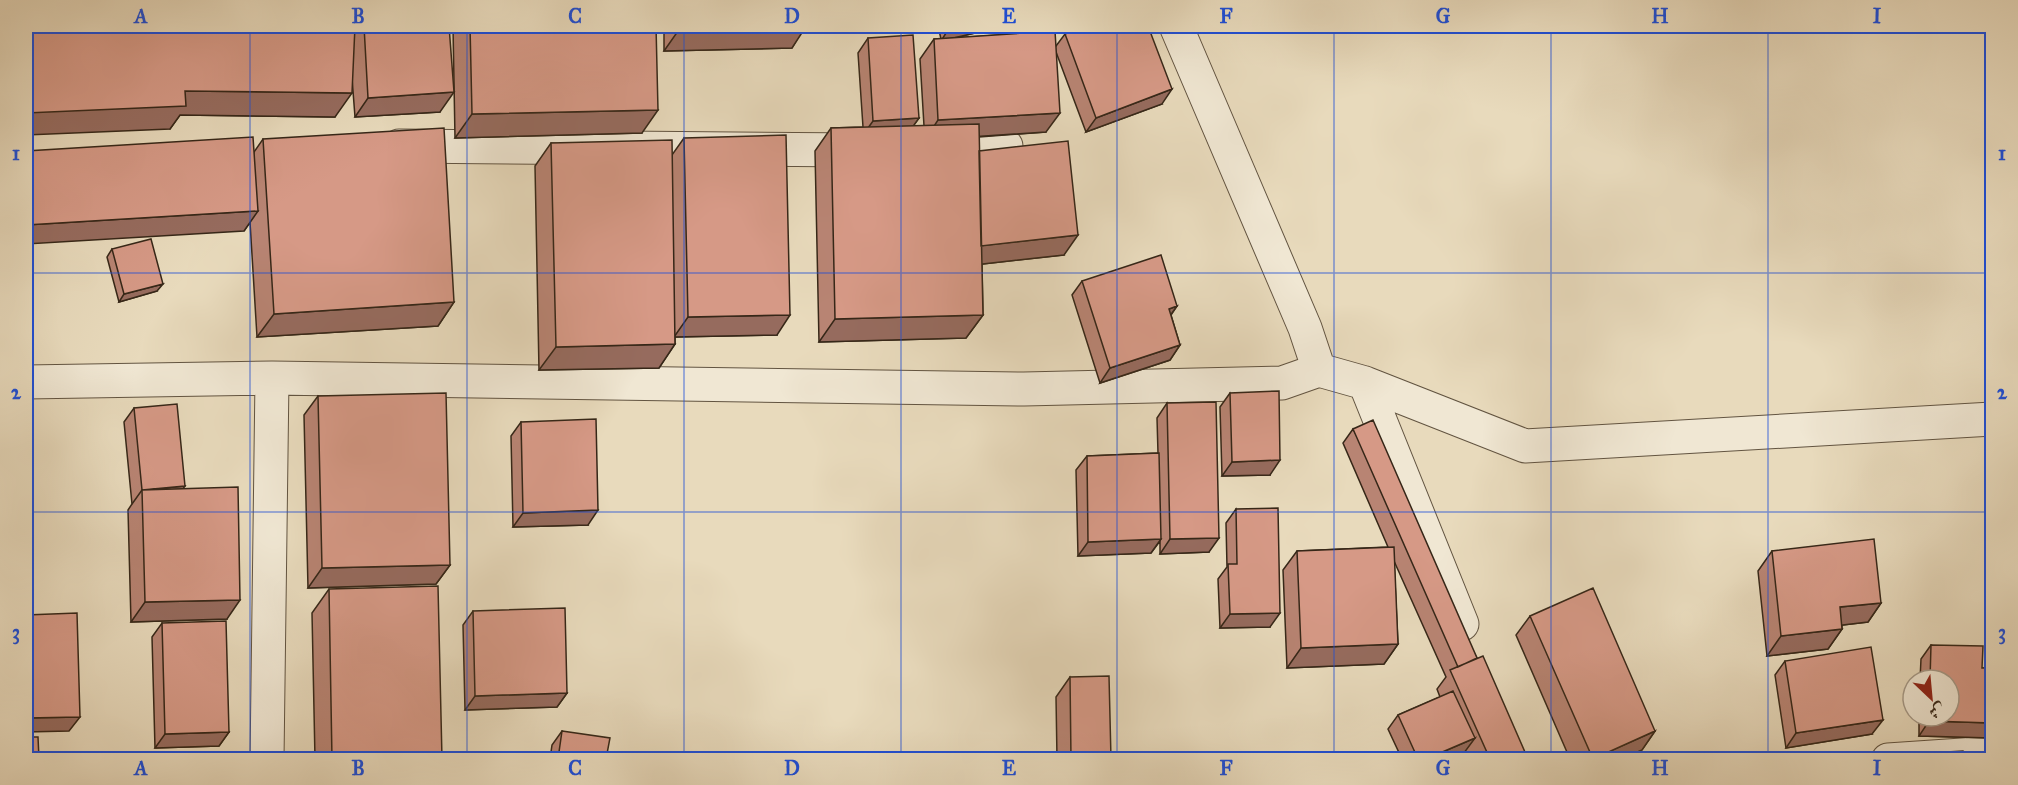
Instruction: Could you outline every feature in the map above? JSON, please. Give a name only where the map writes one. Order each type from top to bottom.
[{"type":"street","points":[[1176,26],[1305,328],[1319,370]]},
{"type":"street","points":[[371,146],[814,151],[1006,146]]},
{"type":"street","points":[[26,382],[272,378],[1024,389],[1282,383],[1319,370],[1365,383],[1525,446],[1992,418]]},
{"type":"street","points":[[267,759],[272,378]]},
{"type":"street","points":[[1365,383],[1462,624]]},
{"type":"street","points":[[1888,759],[1992,753]]},
{"type":"building","points":[[26,26],[355,26],[352,93],[185,91],[186,106],[26,113]]},
{"type":"building","points":[[364,26],[449,26],[454,92],[368,98]]},
{"type":"building","points":[[470,26],[656,26],[658,110],[472,114]]},
{"type":"building","points":[[678,26],[805,26],[805,28],[678,31]]},
{"type":"building","points":[[945,26],[977,26],[946,33]]},
{"type":"building","points":[[1086,26],[1148,26],[1172,89],[1096,118],[1065,34]]},
{"type":"building","points":[[1055,31],[1060,113],[938,120],[934,39]]},
{"type":"building","points":[[913,35],[919,118],[873,121],[868,38]]},
{"type":"building","points":[[979,124],[983,315],[835,319],[831,128]]},
{"type":"building","points":[[444,128],[454,302],[274,314],[263,139]]},
{"type":"building","points":[[786,135],[790,315],[688,317],[684,138]]},
{"type":"building","points":[[253,137],[258,211],[26,225],[26,151]]},
{"type":"building","points":[[672,140],[675,344],[556,347],[551,143]]},
{"type":"building","points":[[1068,141],[1078,235],[981,246],[979,151]]},
{"type":"building","points":[[151,239],[163,284],[124,294],[112,249]]},
{"type":"building","points":[[1161,255],[1177,306],[1169,309],[1180,345],[1110,368],[1082,281]]},
{"type":"building","points":[[1279,391],[1280,460],[1232,462],[1230,393]]},
{"type":"building","points":[[446,393],[450,565],[322,568],[318,396]]},
{"type":"building","points":[[1216,402],[1219,538],[1170,539],[1167,403]]},
{"type":"building","points":[[177,404],[185,486],[142,490],[134,408]]},
{"type":"building","points":[[596,419],[598,510],[523,513],[521,422]]},
{"type":"building","points":[[1373,420],[1477,658],[1458,667],[1353,429]]},
{"type":"building","points":[[1159,453],[1161,539],[1088,542],[1087,456]]},
{"type":"building","points":[[238,487],[240,600],[145,602],[142,490]]},
{"type":"building","points":[[1278,508],[1280,613],[1230,614],[1228,564],[1237,564],[1236,509]]},
{"type":"building","points":[[1874,539],[1881,603],[1840,607],[1842,629],[1781,636],[1772,551]]},
{"type":"building","points":[[1394,547],[1398,644],[1301,648],[1297,551]]},
{"type":"building","points":[[438,586],[442,759],[332,759],[329,589]]},
{"type":"building","points":[[1593,588],[1655,731],[1593,759],[1530,616]]},
{"type":"building","points":[[565,608],[567,693],[475,696],[473,611]]},
{"type":"building","points":[[77,613],[80,717],[26,718],[26,615]]},
{"type":"building","points":[[226,621],[229,732],[165,734],[162,623]]},
{"type":"building","points":[[1931,645],[1983,646],[1982,668],[1992,668],[1992,723],[1961,722],[1961,668],[1930,668]]},
{"type":"building","points":[[1871,647],[1883,720],[1796,733],[1785,661]]},
{"type":"building","points":[[1483,656],[1528,759],[1490,759],[1450,670]]},
{"type":"building","points":[[1109,676],[1111,759],[1071,759],[1070,677]]},
{"type":"building","points":[[1453,691],[1475,738],[1426,759],[1418,759],[1398,715]]},
{"type":"building","points":[[562,731],[610,738],[606,759],[558,759]]},
{"type":"building","points":[[26,737],[38,737],[39,759],[26,759]]},
{"type":"building","points":[[1963,751],[1964,759],[1828,759]]}]
